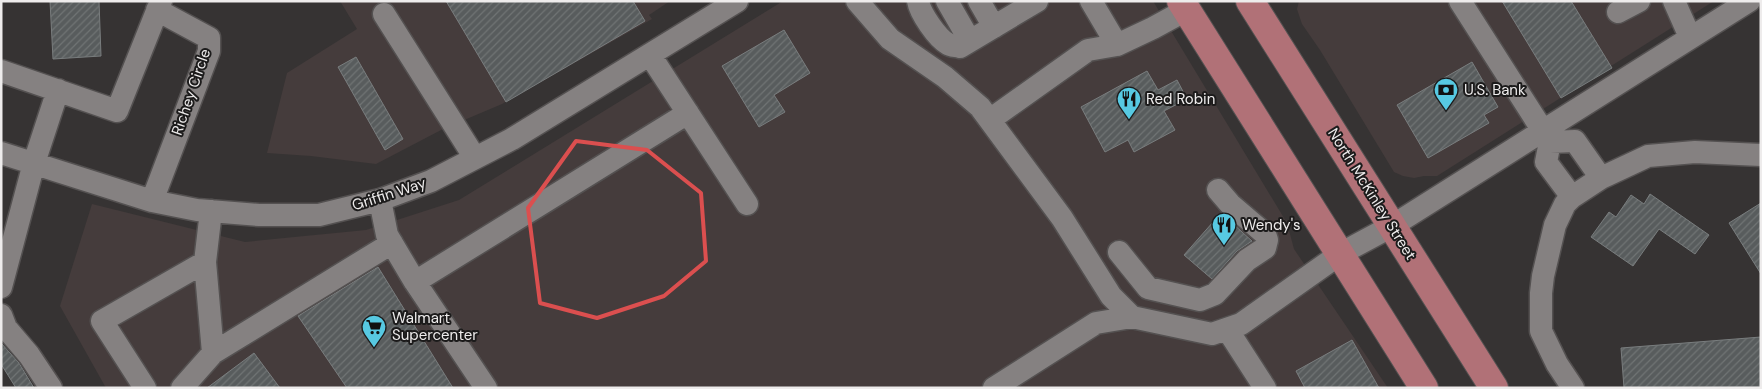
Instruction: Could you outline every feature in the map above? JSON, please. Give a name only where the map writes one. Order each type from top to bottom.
[{"type":"main road","name":"North McKinley Street","points":[[1250,1],[1494,388]]},
{"type":"main road","points":[[1184,6],[1424,388]]},
{"type":"street","name":"Griffin Way","points":[[1,153],[152,202],[210,211],[259,215],[319,215],[380,200],[431,181],[512,139],[737,1]]},
{"type":"street","points":[[857,1],[890,39],[945,77],[980,106],[1062,218],[1110,296],[1132,318]]},
{"type":"street","points":[[918,1],[920,8],[939,38],[949,45],[960,47],[1038,1]]},
{"type":"street","points":[[947,1],[970,40]]},
{"type":"street","points":[[979,1],[994,27]]},
{"type":"street","points":[[1090,1],[1117,45]]},
{"type":"street","points":[[1460,1],[1546,136],[1546,162],[1572,197]]},
{"type":"street","points":[[1618,12],[1639,1]]},
{"type":"street","points":[[1674,1],[1690,37]]},
{"type":"street","points":[[994,388],[1096,323],[1132,318],[1212,334],[1241,324],[1340,254],[1392,226],[1546,136],[1690,37],[1749,1]]},
{"type":"street","name":"Richey Circle","points":[[1,71],[117,111],[159,6],[209,38],[209,51],[152,202]]},
{"type":"street","points":[[991,119],[1088,50],[1117,45],[1153,28],[1184,6]]},
{"type":"street","points":[[384,14],[475,158]]},
{"type":"street","points":[[650,55],[748,204]]},
{"type":"street","points":[[1,288],[34,163],[58,90]]},
{"type":"street","points":[[415,282],[688,114]]},
{"type":"street","points":[[1546,136],[1575,142],[1602,178]]},
{"type":"street","points":[[1573,388],[1557,364],[1541,331],[1541,293],[1548,253],[1555,225],[1566,204],[1572,197],[1602,178],[1648,156],[1695,152],[1761,155]]},
{"type":"street","points":[[1119,252],[1148,288],[1200,300],[1215,294],[1247,260],[1264,248],[1267,240],[1265,234],[1230,204],[1218,190]]},
{"type":"street","points":[[380,200],[387,235],[415,282],[486,388]]},
{"type":"street","points":[[210,211],[205,262],[213,353]]},
{"type":"street","points":[[182,388],[213,353],[392,243]]},
{"type":"street","points":[[144,388],[102,321],[205,262]]},
{"type":"street","points":[[1,316],[6,328],[29,354],[51,388]]},
{"type":"street","points":[[1228,329],[1265,388]]},
{"type":"highlighted area","points":[[576,141],[647,150],[701,193],[706,261],[664,296],[597,318],[540,303],[528,208]]},
{"type":"shaded area","points":[[340,1],[670,1],[649,15],[652,19],[502,104],[443,129],[376,164],[267,153],[287,73],[357,29]]},
{"type":"shaded area","points":[[783,1],[1153,1],[1287,223],[1294,249],[1388,388],[106,388],[60,306],[92,204],[245,242],[366,230],[459,200]]},
{"type":"shaded area","points":[[1299,1],[1714,1],[1437,176],[1414,178],[1394,172],[1320,50],[1302,24],[1297,9]]},
{"type":"building","points":[[50,1],[99,1],[101,56],[53,59]]},
{"type":"building","points":[[446,1],[633,1],[645,21],[506,102]]},
{"type":"building","points":[[1502,1],[1571,1],[1612,68],[1561,98]]},
{"type":"building","points":[[784,30],[810,73],[774,95],[785,112],[759,127],[722,66]]},
{"type":"building","points":[[356,57],[403,139],[385,150],[338,67]]},
{"type":"building","name":"U.S. Bank","points":[[1472,62],[1498,107],[1484,115],[1489,123],[1428,158],[1397,105]]},
{"type":"building","name":"Red Robin","points":[[1147,71],[1158,90],[1177,80],[1187,99],[1164,111],[1175,130],[1134,152],[1128,140],[1105,152],[1081,107]]},
{"type":"building","points":[[1650,194],[1709,235],[1695,254],[1659,229],[1633,266],[1591,237],[1609,212],[1616,217],[1631,195],[1644,204]]},
{"type":"building","points":[[1761,203],[1761,274],[1729,223]]},
{"type":"building","points":[[1221,213],[1252,241],[1237,251],[1212,279],[1184,255]]},
{"type":"building","name":"Walmart Supercenter","points":[[378,267],[453,388],[347,388],[298,316]]},
{"type":"building","points":[[1761,337],[1761,387],[1624,388],[1621,348]]},
{"type":"building","points":[[1352,340],[1379,388],[1305,388],[1296,371]]},
{"type":"building","points":[[1,343],[19,363],[34,388],[16,388],[1,364]]},
{"type":"building","points":[[254,353],[280,388],[207,388]]},
{"type":"place","name":"U.S. Bank","points":[[1446,111]]},
{"type":"place","name":"Red Robin","points":[[1129,120]]},
{"type":"place","name":"Wendy's","points":[[1224,246]]},
{"type":"place","name":"Walmart Supercenter","points":[[374,348]]}]
